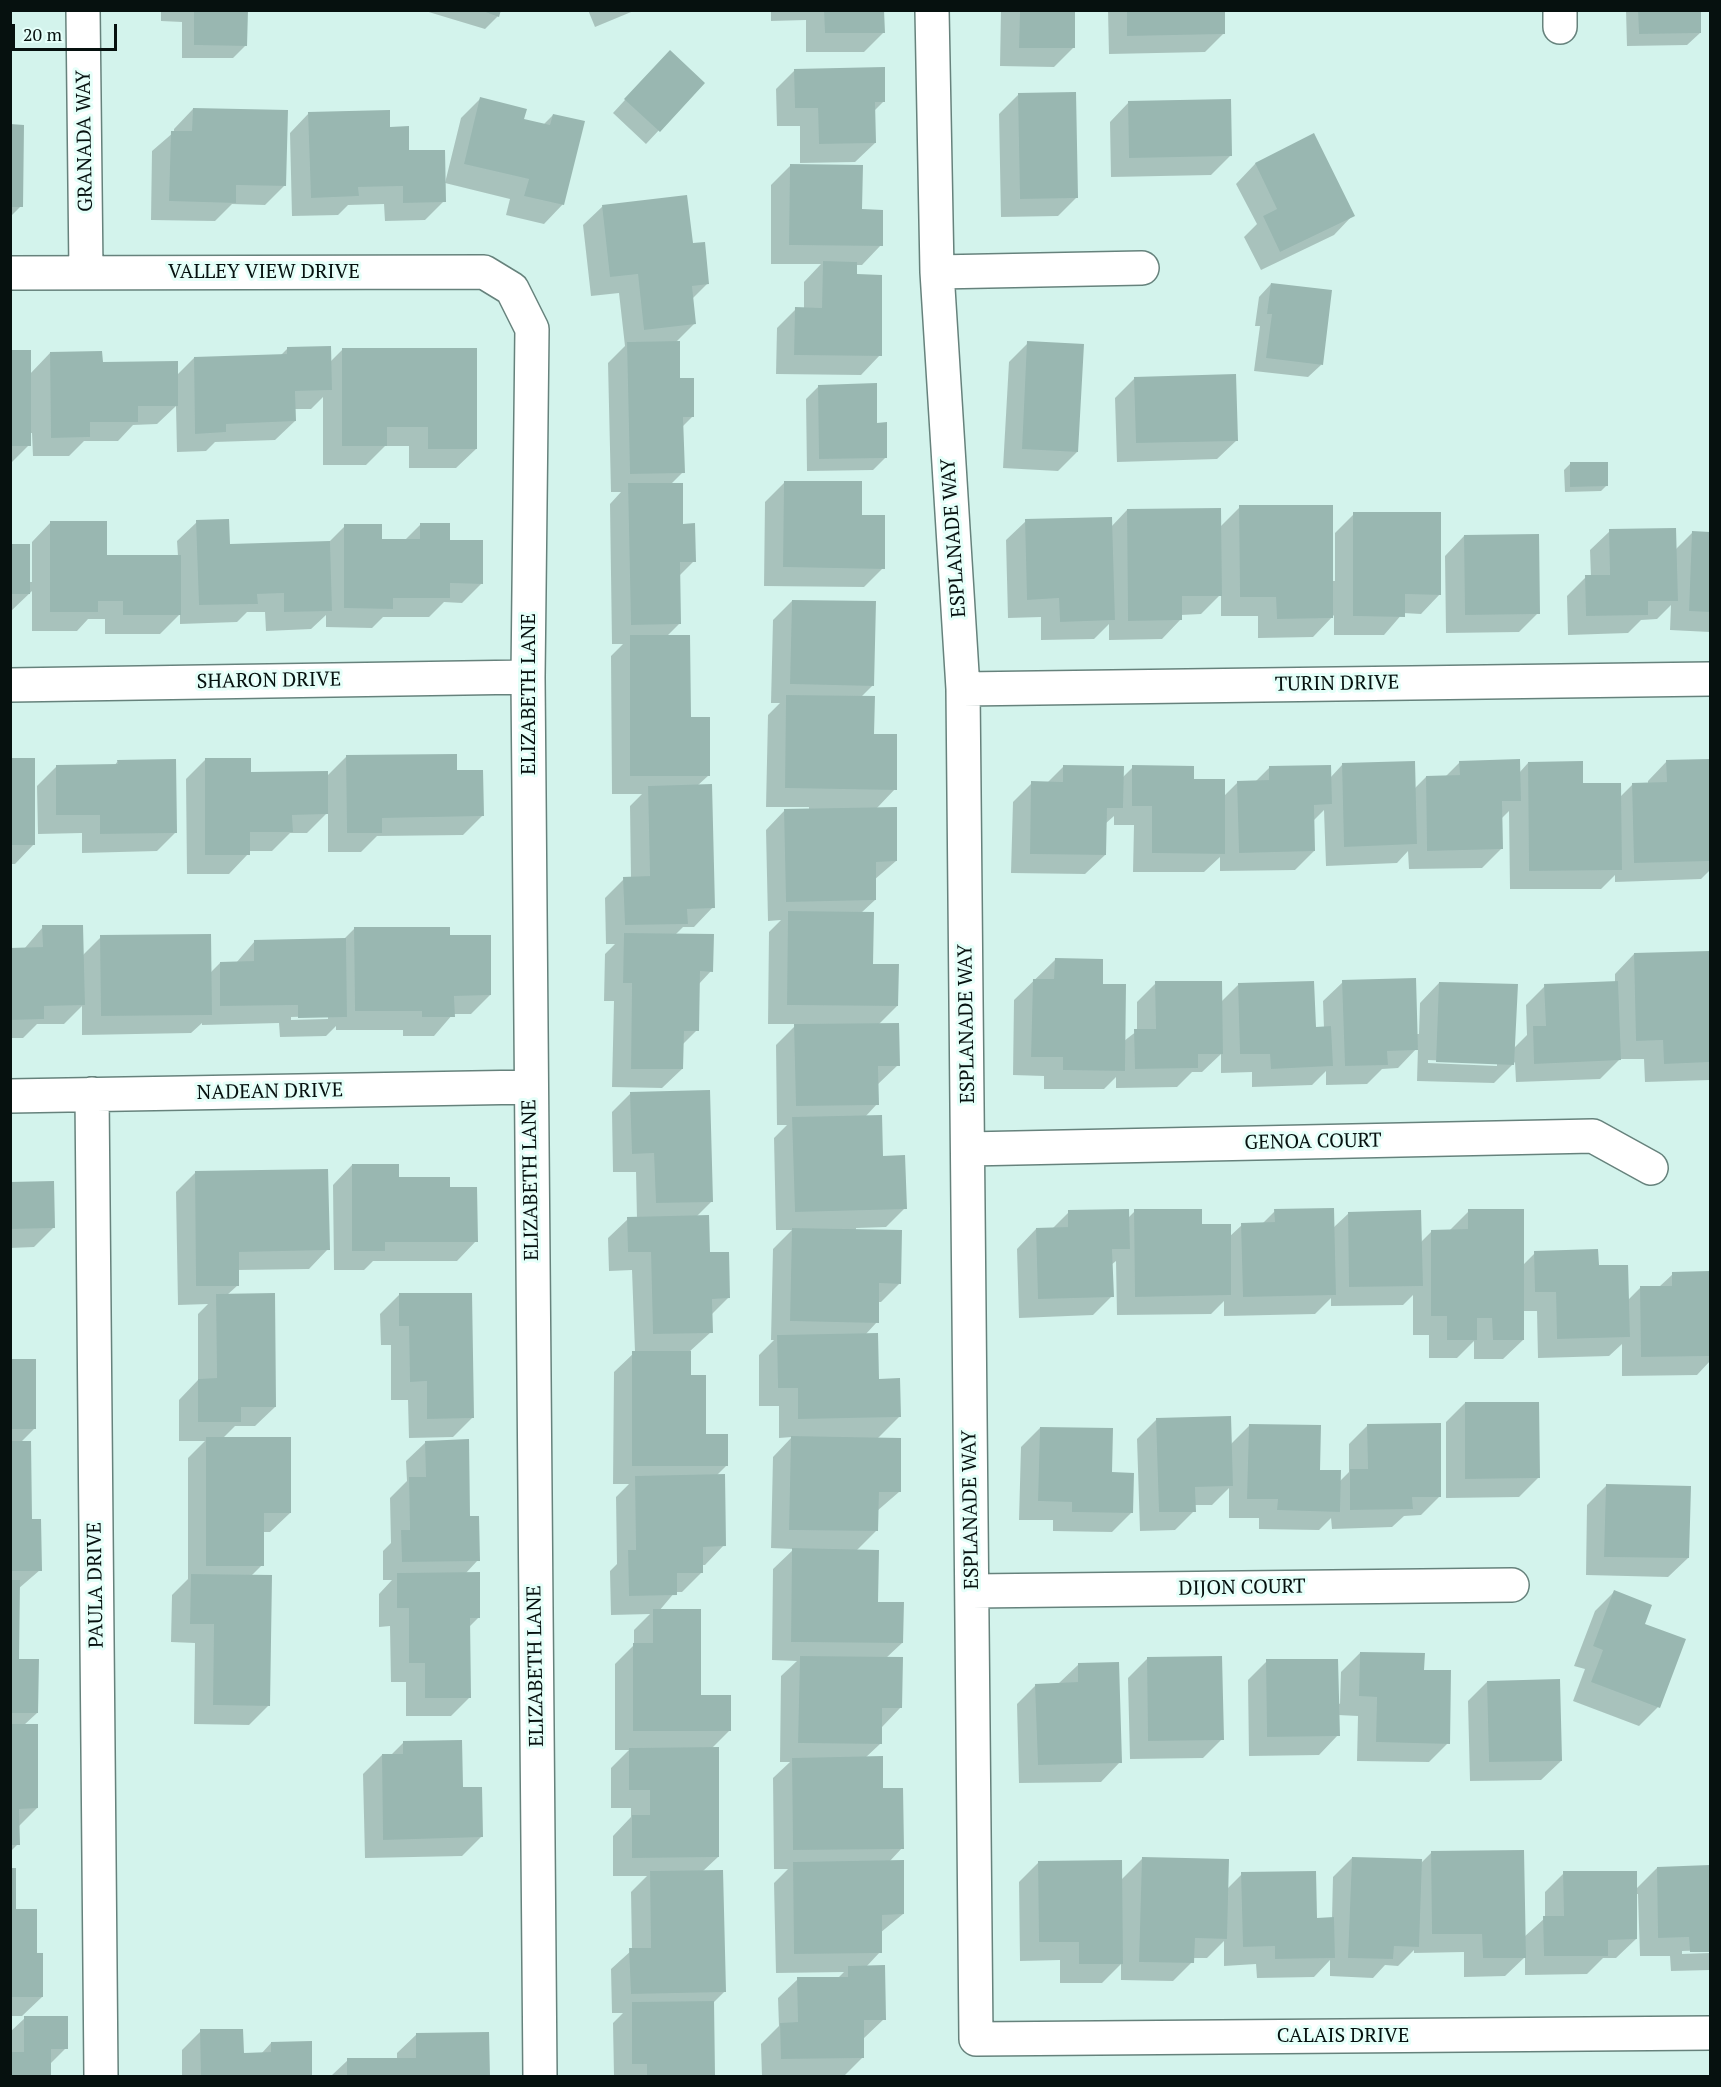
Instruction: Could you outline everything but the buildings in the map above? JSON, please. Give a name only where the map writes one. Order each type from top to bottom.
[{"type":"street","name":"GRANADA WAY","points":[[83,10],[86,272]]},
{"type":"street","name":"ESPLANADE WAY","points":[[932,10],[937,272],[963,689],[976,2038]]},
{"type":"street","points":[[937,272],[1142,268]]},
{"type":"street","name":"VALLEY VIEW DRIVE","points":[[10,273],[484,272],[512,289]]},
{"type":"street","name":"ELIZABETH LANE","points":[[512,289],[532,329],[528,677],[540,2076]]},
{"type":"street","name":"SHARON DRIVE","points":[[10,685],[528,677]]},
{"type":"street","name":"TURIN DRIVE","points":[[963,689],[1710,679]]},
{"type":"street","name":"NADEAN DRIVE","points":[[10,1096],[530,1088]]},
{"type":"street","name":"PAULA DRIVE","points":[[92,1094],[101,2076]]},
{"type":"street","name":"GENOA COURT","points":[[968,1149],[1593,1136],[1651,1168]]},
{"type":"street","name":"DIJON COURT","points":[[972,1591],[1512,1585]]},
{"type":"street","name":"CALAIS DRIVE","points":[[976,2038],[1710,2033]]}]
